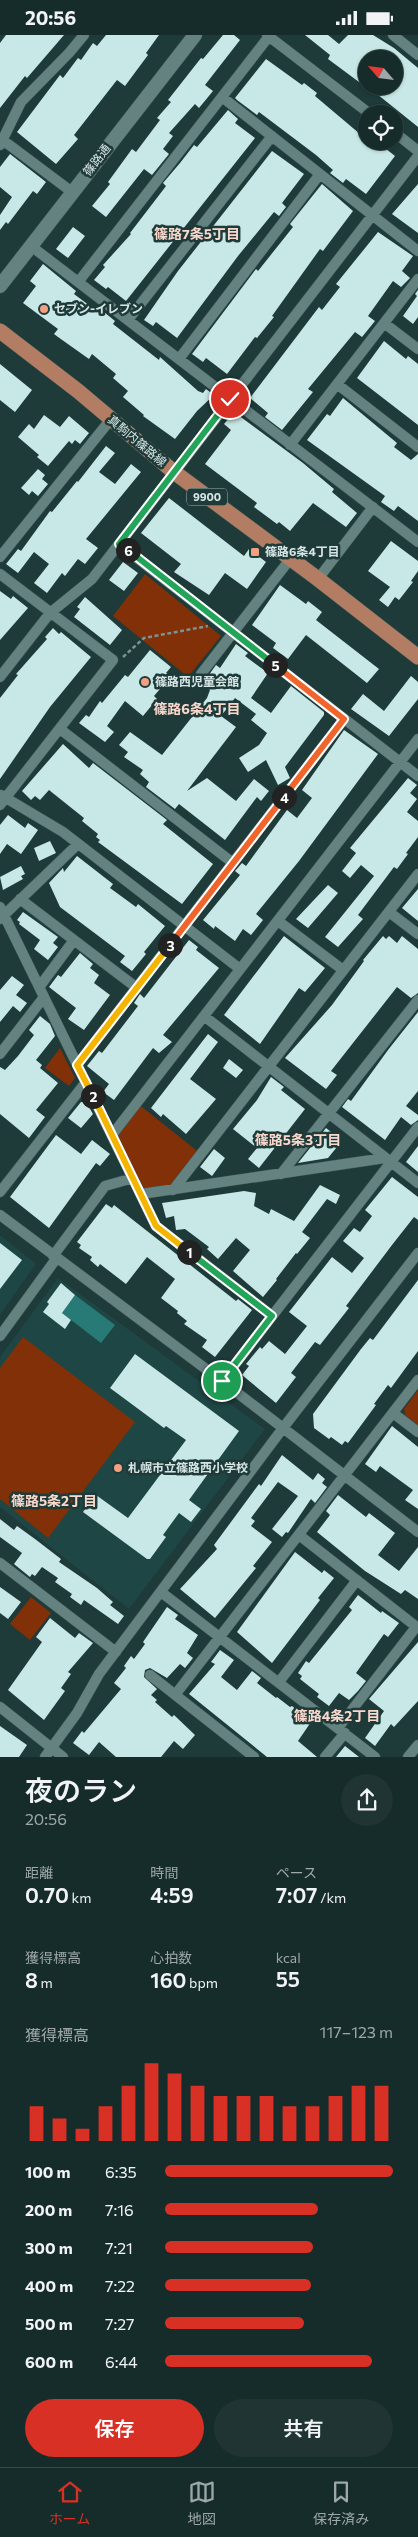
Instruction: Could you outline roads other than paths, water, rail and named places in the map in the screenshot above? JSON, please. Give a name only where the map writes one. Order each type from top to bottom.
[{"type":"main road","name":"篠路通","points":[[0,286],[195,35]]},
{"type":"main road","name":"真駒内篠路線","points":[[0,331],[111,419],[174,472],[291,558],[418,657]]},
{"type":"street","points":[[72,192],[2,143],[21,102],[84,35]]},
{"type":"street","points":[[79,281],[269,35],[358,105]]},
{"type":"street","points":[[393,35],[418,55]]},
{"type":"street","points":[[222,97],[418,251]]},
{"type":"street","points":[[128,320],[272,136]]},
{"type":"street","points":[[403,139],[418,151]]},
{"type":"street","points":[[0,677],[50,613],[92,579],[418,155]]},
{"type":"street","points":[[178,359],[320,174]]},
{"type":"street","points":[[32,246],[418,542]]},
{"type":"street","points":[[290,445],[418,279]]},
{"type":"street","points":[[384,323],[418,349]]},
{"type":"street","points":[[336,384],[418,447]]},
{"type":"street","points":[[0,557],[111,419]]},
{"type":"street","points":[[318,579],[373,507]]},
{"type":"street","points":[[119,544],[418,776]]},
{"type":"street","points":[[201,674],[291,558]]},
{"type":"street","points":[[0,574],[113,660],[60,729],[2,799],[63,832],[240,969]]},
{"type":"street","points":[[77,1065],[344,719]]},
{"type":"street","points":[[60,729],[233,863]]},
{"type":"street","points":[[112,1135],[418,739]]},
{"type":"street","points":[[78,844],[20,899],[1,914],[40,986],[156,1226],[272,1316]]},
{"type":"street","points":[[173,1190],[418,874]]},
{"type":"street","points":[[20,899],[137,988]]},
{"type":"street","points":[[389,911],[418,935]]},
{"type":"street","points":[[278,921],[343,971]]},
{"type":"street","points":[[40,986],[74,940]]},
{"type":"street","points":[[0,1054],[44,997]]},
{"type":"street","points":[[281,1174],[418,1001]]},
{"type":"street","points":[[204,1016],[418,1183]]},
{"type":"street","points":[[0,1192],[86,1082]]},
{"type":"street","points":[[222,1381],[388,1160],[418,1127]]},
{"type":"street","points":[[141,1194],[388,1160]]},
{"type":"street","points":[[0,1336],[105,1186],[133,1178]]},
{"type":"street","points":[[0,1215],[222,1381],[418,1532]]},
{"type":"street","points":[[45,1757],[78,1713],[99,1674],[283,1428],[414,1265],[418,1253]]},
{"type":"street","points":[[175,1695],[418,1380]]},
{"type":"street","points":[[393,1413],[418,1432]]},
{"type":"street","points":[[300,1535],[417,1628],[341,1730],[325,1757]]},
{"type":"street","points":[[0,1563],[116,1653]]},
{"type":"street","points":[[278,1682],[357,1581]]},
{"type":"street","points":[[161,1592],[374,1757]]},
{"type":"street","points":[[150,1675],[254,1757]]},
{"type":"street","points":[[0,1707],[63,1757]]},
{"type":"street","points":[[408,1757],[418,1745]]},
{"type":"water","points":[[75,1295],[115,1325],[101,1343],[62,1313]]},
{"type":"place","name":"セブン-イレブン","points":[[44,309]]},
{"type":"place","name":"篠路6条4丁目","points":[[255,552]]},
{"type":"place","name":"篠路西児童会館","points":[[145,682]]},
{"type":"place","name":"札幌市立篠路西小学校","points":[[118,1468]]},
{"type":"district","name":"篠路7条5丁目","points":[[197,234]]},
{"type":"district","name":"篠路6条4丁目","points":[[197,709]]},
{"type":"district","name":"篠路5条3丁目","points":[[298,1140]]},
{"type":"district","name":"篠路5条2丁目","points":[[54,1501]]},
{"type":"district","name":"篠路4条2丁目","points":[[337,1716]]}]
